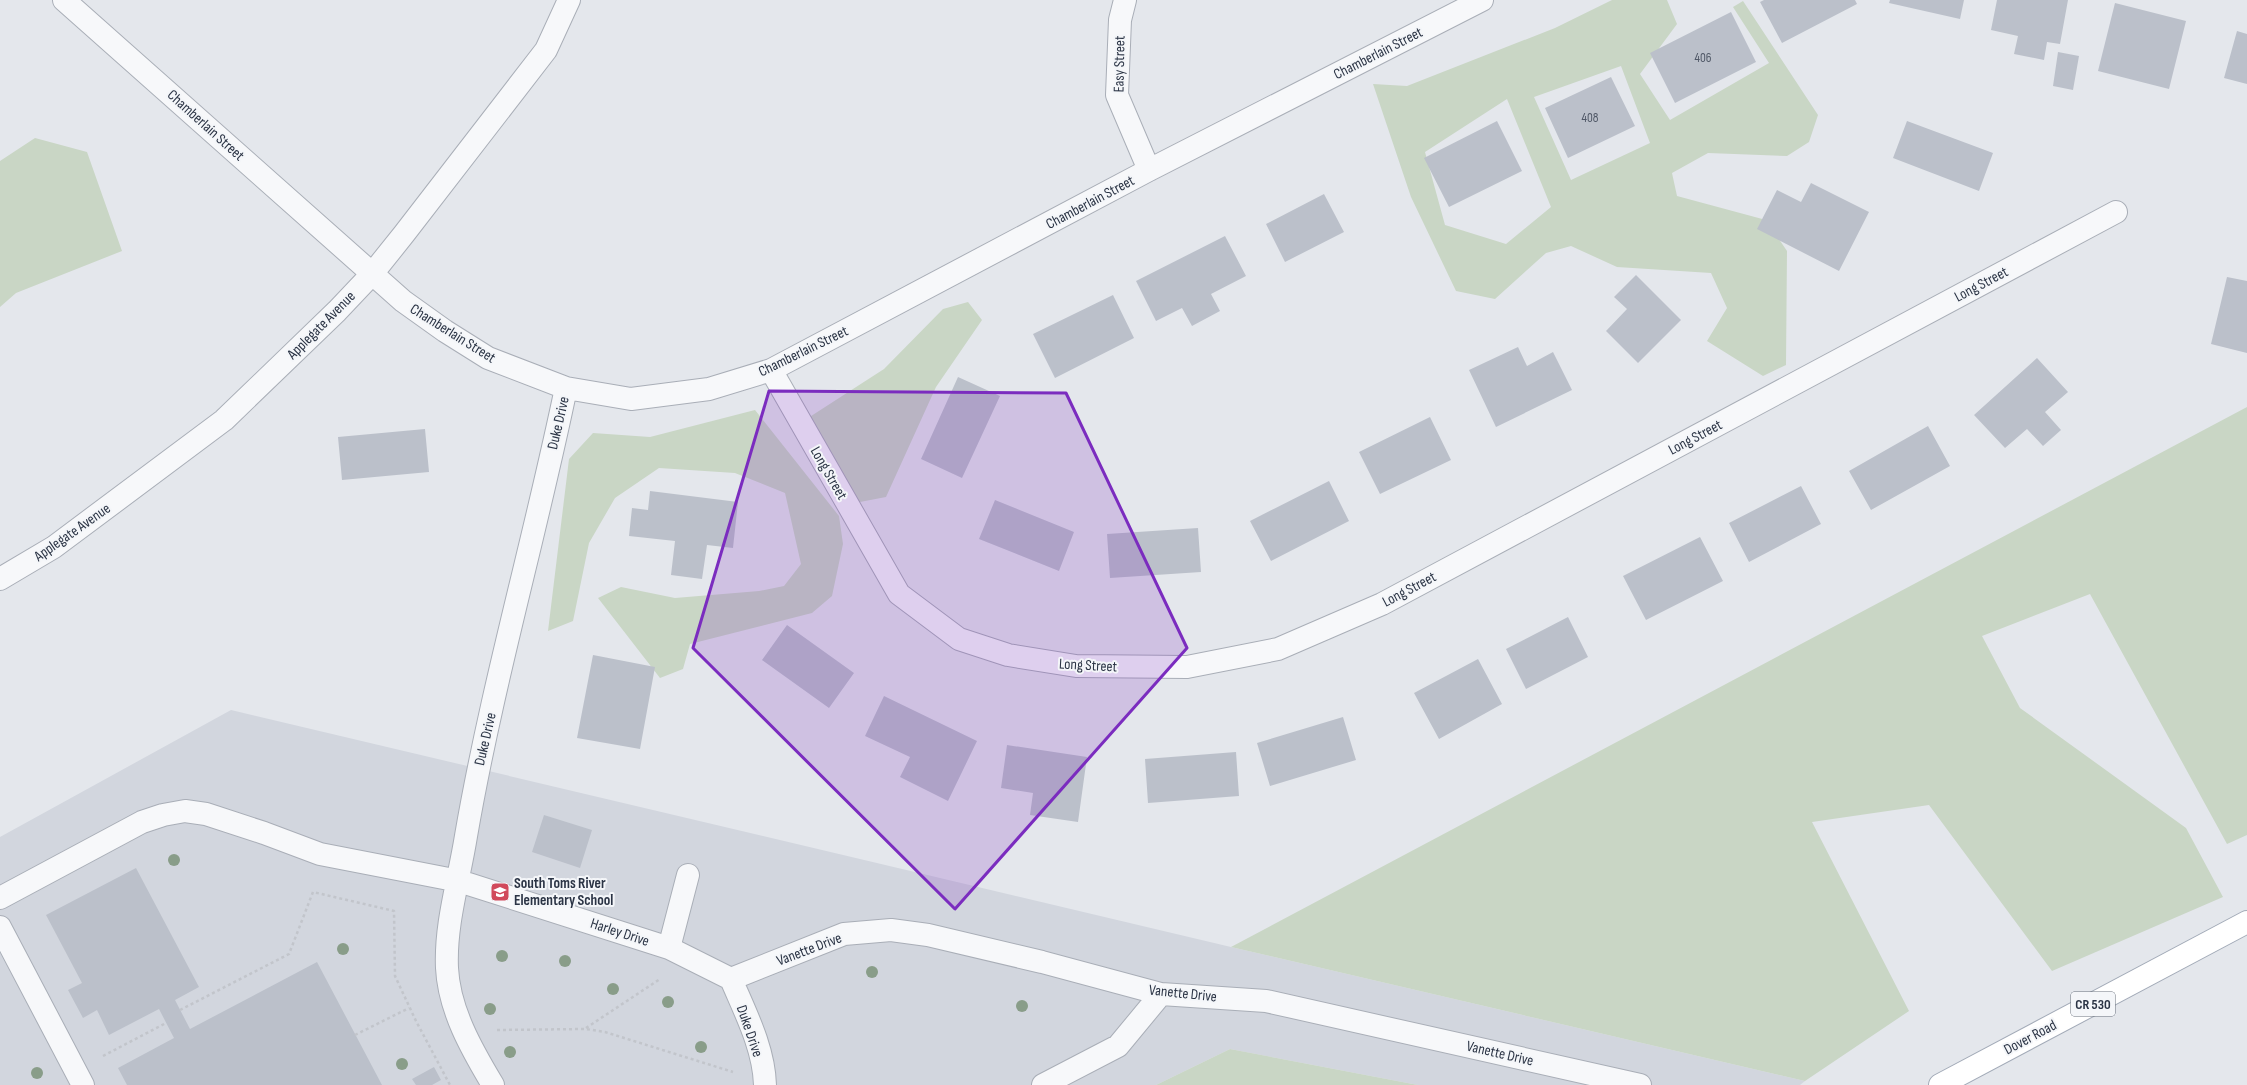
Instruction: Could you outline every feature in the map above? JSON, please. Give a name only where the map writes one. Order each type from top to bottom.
[{"type":"main road","name":"Dover Road","points":[[1940,1085],[2247,922]]},
{"type":"street","name":"Chamberlain Street","points":[[64,0],[403,301],[445,331],[488,358],[566,388],[630,399],[709,389],[771,370],[1149,170],[1482,0]]},
{"type":"street","name":"Applegate Avenue","points":[[0,580],[54,547],[224,420],[337,311],[372,274],[546,50],[569,0]]},
{"type":"street","name":"Easy Street","points":[[1125,0],[1120,20],[1117,96],[1149,170]]},
{"type":"street","name":"Long Street","points":[[771,370],[899,594],[959,639],[1008,655],[1076,666],[1187,667],[1278,649],[1382,604],[2116,212]]},
{"type":"street","name":"Duke Drive","points":[[493,1085],[469,1044],[455,1004],[447,970],[448,930],[459,881],[479,763],[566,388]]},
{"type":"street","name":"Harley Drive","points":[[0,898],[142,822],[163,815],[184,811],[206,814],[320,854],[459,881],[669,948],[731,979]]},
{"type":"street","points":[[669,948],[688,875]]},
{"type":"street","points":[[0,926],[83,1085]]},
{"type":"street","name":"Vanette Drive","points":[[731,979],[844,934],[891,930],[928,935],[1042,962],[1161,994],[1266,1001],[1640,1085]]},
{"type":"street","name":"Duke Drive","points":[[731,979],[751,1027],[760,1056],[765,1085]]},
{"type":"street","points":[[1043,1085],[1118,1046],[1161,994]]},
{"type":"path","points":[[180,1010],[289,954],[313,892],[394,911],[395,976],[409,1008],[450,1085]]},
{"type":"path","points":[[586,1029],[666,975]]},
{"type":"path","points":[[355,1035],[409,1008]]},
{"type":"path","points":[[98,1058],[166,1024]]},
{"type":"path","points":[[494,1030],[586,1029],[605,1032],[735,1073]]},
{"type":"highlighted area","points":[[769,391],[1066,393],[1187,648],[955,909],[693,648]]},
{"type":"shaded area","name":"South Toms River Elementary School","points":[[231,710],[1231,947],[1805,1081],[1800,1085],[1418,1085],[1230,1049],[1156,1085],[0,1085],[0,837]]},
{"type":"green space","points":[[1612,0],[1667,0],[1677,24],[1640,74],[1670,120],[1769,63],[1733,7],[1743,1],[1818,115],[1809,142],[1787,156],[1708,153],[1672,173],[1677,196],[1766,220],[1787,251],[1786,365],[1763,376],[1707,341],[1727,308],[1711,273],[1617,267],[1571,246],[1546,253],[1495,299],[1456,291],[1411,197],[1373,84],[1407,86],[1555,28]],"holes":[[[1621,66],[1650,143],[1571,180],[1534,97]],[[1507,99],[1551,207],[1506,244],[1445,225],[1425,152]]]},
{"type":"green space","points":[[35,138],[87,152],[122,251],[16,293],[0,307],[0,161]]},
{"type":"green space","points":[[968,302],[982,320],[936,387],[886,497],[860,502],[839,486],[808,418],[884,369],[943,309]]},
{"type":"green space","points":[[2247,407],[2247,835],[2227,844],[2090,594],[1982,636],[2020,708],[2186,828],[2223,897],[2052,971],[1929,805],[1812,822],[1909,1011],[1805,1081],[1231,947]]},
{"type":"green space","points":[[755,410],[839,516],[843,544],[832,596],[812,613],[690,644],[683,669],[660,678],[598,598],[621,587],[675,598],[759,591],[784,586],[801,564],[785,493],[735,473],[659,468],[615,498],[589,543],[573,621],[548,631],[569,459],[593,433],[650,437]]},
{"type":"green space","points":[[1230,1049],[1418,1085],[1156,1085]]},
{"type":"building","points":[[1764,0],[1855,0],[1857,4],[1782,43],[1760,2]]},
{"type":"building","points":[[1890,0],[1964,0],[1960,19],[1889,3]]},
{"type":"building","points":[[1997,0],[2068,0],[2060,44],[2047,42],[2044,60],[2014,54],[2018,36],[1991,30]]},
{"type":"building","points":[[2115,3],[2186,21],[2169,89],[2098,71]]},
{"type":"building","points":[[1731,12],[1756,62],[1675,103],[1650,53]]},
{"type":"building","points":[[2237,31],[2247,34],[2247,84],[2224,78]]},
{"type":"building","points":[[2058,52],[2079,56],[2073,90],[2053,86]]},
{"type":"building","points":[[1611,77],[1635,126],[1568,158],[1545,108]]},
{"type":"building","points":[[1497,121],[1522,171],[1449,207],[1424,158]]},
{"type":"building","points":[[1907,121],[1993,153],[1979,191],[1893,158]]},
{"type":"building","points":[[1811,183],[1869,212],[1839,271],[1757,229],[1777,190],[1801,202]]},
{"type":"building","points":[[1324,194],[1344,232],[1285,262],[1266,224]]},
{"type":"building","points":[[1225,236],[1246,276],[1211,294],[1220,311],[1192,326],[1182,308],[1156,321],[1136,281]]},
{"type":"building","points":[[1636,275],[1681,320],[1638,363],[1606,331],[1627,309],[1614,297]]},
{"type":"building","points":[[2227,277],[2247,281],[2247,353],[2211,344]]},
{"type":"building","points":[[1113,295],[1134,338],[1055,378],[1033,334]]},
{"type":"building","points":[[1518,347],[1527,366],[1553,352],[1572,390],[1496,427],[1469,370]]},
{"type":"building","points":[[2037,358],[2068,392],[2045,412],[2061,430],[2043,446],[2027,429],[2005,448],[1974,415]]},
{"type":"building","points":[[958,377],[1000,396],[962,478],[921,459]]},
{"type":"building","points":[[1430,417],[1451,460],[1380,494],[1359,452]]},
{"type":"building","points":[[1928,426],[1950,466],[1871,510],[1849,471]]},
{"type":"building","points":[[425,429],[429,472],[342,480],[338,437]]},
{"type":"building","points":[[1329,481],[1349,521],[1271,561],[1250,521]]},
{"type":"building","points":[[1801,486],[1821,524],[1749,562],[1729,523]]},
{"type":"building","points":[[650,491],[738,502],[733,548],[707,545],[702,579],[671,575],[675,541],[629,536],[632,508],[648,510]]},
{"type":"building","points":[[995,500],[1074,532],[1059,571],[979,539]]},
{"type":"building","points":[[1198,528],[1201,572],[1110,578],[1107,534]]},
{"type":"building","points":[[1700,537],[1723,581],[1646,620],[1623,576]]},
{"type":"building","points":[[1568,617],[1588,657],[1526,689],[1506,649]]},
{"type":"building","points":[[787,625],[854,673],[829,708],[762,660]]},
{"type":"building","points":[[593,655],[655,667],[640,749],[577,738]]},
{"type":"building","points":[[1478,659],[1502,704],[1439,739],[1414,693]]},
{"type":"building","points":[[884,696],[977,741],[948,801],[900,777],[910,757],[865,736]]},
{"type":"building","points":[[1343,717],[1356,760],[1270,786],[1257,743]]},
{"type":"building","points":[[1007,745],[1087,757],[1078,822],[1030,815],[1033,793],[1001,788]]},
{"type":"building","points":[[1236,752],[1239,796],[1148,803],[1145,759]]},
{"type":"building","points":[[544,815],[592,830],[580,868],[532,852]]},
{"type":"building","points":[[136,868],[199,987],[175,1000],[190,1029],[317,962],[382,1085],[127,1085],[118,1068],[174,1038],[159,1009],[109,1035],[97,1010],[83,1018],[68,990],[82,983],[46,915]]},
{"type":"building","points":[[434,1067],[441,1080],[432,1085],[416,1085],[412,1079]]},
{"type":"place","name":"South Toms River Elementary School","points":[[500,892]]}]
